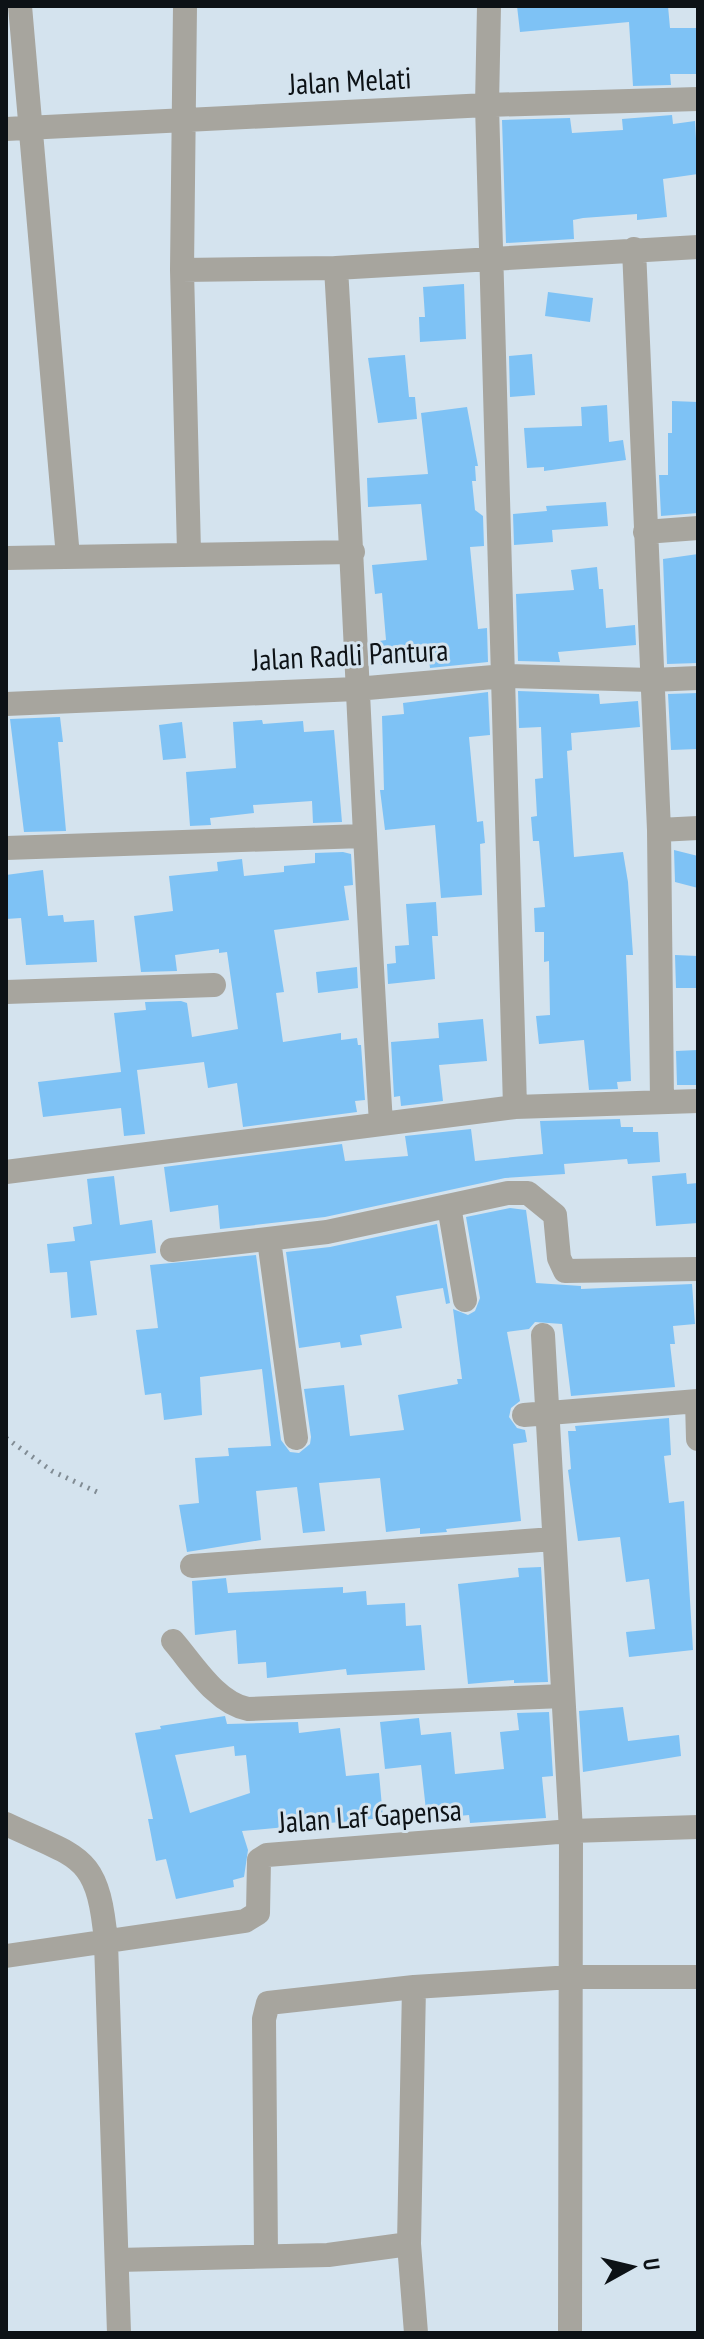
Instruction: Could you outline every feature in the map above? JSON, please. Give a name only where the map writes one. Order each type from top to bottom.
[{"type":"street","points":[[20,6],[68,557]]},
{"type":"street","points":[[185,6],[182,270],[189,552]]},
{"type":"street","points":[[489,6],[487,105],[515,1107]]},
{"type":"street","name":"Jalan Melati","points":[[6,129],[487,105],[698,99]]},
{"type":"street","points":[[182,270],[336,268],[493,256],[698,247]]},
{"type":"street","points":[[634,249],[659,830],[662,1101]]},
{"type":"street","points":[[336,268],[353,552],[363,836],[381,1123]]},
{"type":"street","points":[[645,532],[698,528]]},
{"type":"street","points":[[6,558],[189,552],[353,552]]},
{"type":"street","name":"Jalan Radli Pantura","points":[[6,704],[356,689],[505,676],[651,680],[698,678]]},
{"type":"street","points":[[659,830],[698,828]]},
{"type":"street","points":[[6,848],[363,836]]},
{"type":"street","points":[[6,992],[214,985]]},
{"type":"street","points":[[6,1172],[515,1107],[698,1101]]},
{"type":"street","points":[[172,1250],[327,1232],[508,1193],[528,1193],[555,1215],[559,1258],[565,1271],[698,1269]]},
{"type":"street","points":[[449,1206],[465,1300]]},
{"type":"street","points":[[269,1240],[296,1438]]},
{"type":"street","points":[[543,1335],[536,1414],[553,1539],[571,1831],[570,2333]]},
{"type":"street","points":[[536,1414],[697,1401],[698,1439]]},
{"type":"street","points":[[192,1566],[553,1539]]},
{"type":"street","points":[[173,1641],[214,1688],[236,1705],[248,1709],[563,1696]]},
{"type":"street","points":[[6,1824],[77,1856],[97,1881],[106,1942],[119,2333]]},
{"type":"street","name":"Jalan Laf Gapensa","points":[[106,1942],[254,1917],[260,1907],[262,1856],[571,1831],[698,1827]]},
{"type":"street","points":[[6,1956],[106,1942]]},
{"type":"street","points":[[266,2254],[264,2019],[268,2003],[414,1987],[572,1977],[698,1977]]},
{"type":"street","points":[[414,1987],[409,2244],[416,2333]]},
{"type":"street","points":[[117,2260],[266,2254],[328,2255],[409,2244]]},
{"type":"path","points":[[6,1438],[52,1471],[97,1492]]},
{"type":"building","points":[[517,6],[668,6],[670,28],[698,28],[698,74],[670,74],[671,85],[633,86],[629,22],[520,32]]},
{"type":"building","points":[[672,115],[673,124],[695,121],[698,174],[663,179],[667,217],[637,220],[637,214],[583,218],[573,220],[574,239],[506,243],[502,120],[570,118],[572,133],[623,130],[622,119]]},
{"type":"building","points":[[464,284],[466,339],[420,342],[419,317],[425,317],[423,287]]},
{"type":"building","points":[[548,292],[593,298],[590,322],[545,316]]},
{"type":"building","points":[[532,354],[535,395],[510,397],[509,356]]},
{"type":"building","points":[[405,355],[409,397],[415,397],[417,419],[378,423],[368,358]]},
{"type":"building","points":[[672,401],[698,402],[698,513],[661,516],[659,475],[668,475]]},
{"type":"building","points":[[607,405],[609,442],[623,440],[626,460],[544,471],[544,467],[527,468],[524,428],[582,426],[581,407]]},
{"type":"building","points":[[467,407],[478,466],[475,466],[476,481],[472,481],[475,510],[483,516],[484,546],[470,547],[478,629],[487,628],[488,662],[430,668],[429,660],[381,665],[379,641],[386,640],[382,593],[375,594],[372,565],[427,560],[421,504],[368,507],[367,478],[428,474],[421,413]]},
{"type":"building","points":[[606,502],[608,526],[552,530],[553,542],[514,545],[513,514],[547,511],[546,506]]},
{"type":"building","points":[[698,554],[698,663],[667,664],[663,559]]},
{"type":"building","points":[[597,567],[599,589],[603,589],[606,628],[635,625],[636,645],[558,652],[560,662],[518,661],[516,594],[574,590],[571,570]]},
{"type":"building","points":[[518,691],[599,694],[600,704],[638,701],[640,727],[571,733],[572,750],[567,751],[574,857],[623,852],[628,882],[633,955],[626,955],[631,1081],[617,1082],[618,1089],[589,1090],[584,1040],[539,1044],[536,1016],[550,1015],[549,961],[544,962],[544,932],[535,932],[534,908],[545,907],[539,841],[533,841],[531,817],[537,816],[535,779],[543,778],[541,727],[519,728]]},
{"type":"building","points":[[488,692],[490,735],[469,737],[477,822],[483,821],[485,843],[480,844],[482,895],[441,898],[435,825],[385,830],[380,790],[384,790],[382,716],[404,714],[403,703]]},
{"type":"building","points":[[698,693],[698,749],[671,750],[668,694]]},
{"type":"building","points":[[60,717],[63,742],[58,742],[66,831],[24,832],[10,719]]},
{"type":"building","points":[[262,720],[263,724],[303,721],[304,732],[334,730],[342,822],[313,823],[312,801],[253,805],[254,813],[210,818],[211,825],[190,826],[186,772],[236,768],[233,722]]},
{"type":"building","points":[[182,722],[186,758],[163,760],[159,725]]},
{"type":"building","points":[[674,850],[698,856],[698,888],[675,882]]},
{"type":"building","points":[[315,853],[351,854],[353,885],[344,886],[349,920],[274,930],[284,992],[276,993],[283,1042],[341,1033],[341,1040],[357,1038],[358,1045],[361,1045],[365,1100],[355,1101],[357,1112],[243,1127],[237,1083],[208,1088],[204,1062],[137,1070],[145,1134],[124,1136],[121,1108],[43,1117],[38,1082],[121,1072],[114,1013],[146,1010],[145,1002],[181,1001],[187,1003],[192,1037],[238,1029],[227,952],[219,953],[219,949],[175,955],[177,971],[141,972],[134,916],[173,911],[169,876],[218,871],[217,862],[242,859],[244,876],[284,872],[284,866],[315,863]]},
{"type":"building","points":[[43,870],[48,916],[63,915],[64,922],[94,920],[97,962],[26,965],[21,918],[6,919],[6,875]]},
{"type":"building","points":[[436,902],[438,936],[432,936],[435,979],[388,984],[387,964],[396,963],[395,946],[409,945],[406,904]]},
{"type":"building","points":[[675,955],[698,956],[698,988],[676,988]]},
{"type":"building","points":[[357,967],[358,988],[318,993],[316,972]]},
{"type":"building","points":[[483,1019],[487,1061],[439,1065],[443,1101],[401,1106],[400,1096],[394,1097],[391,1042],[439,1038],[438,1023]]},
{"type":"building","points":[[698,1050],[698,1085],[677,1085],[676,1051]]},
{"type":"building","points":[[620,1119],[621,1127],[633,1127],[633,1132],[658,1132],[660,1162],[628,1164],[627,1159],[564,1164],[565,1174],[505,1178],[325,1217],[220,1229],[218,1205],[170,1212],[164,1167],[342,1144],[345,1161],[408,1156],[405,1136],[471,1129],[475,1161],[543,1154],[540,1121]]},
{"type":"building","points":[[686,1173],[687,1184],[698,1183],[698,1223],[656,1226],[652,1176]]},
{"type":"building","points":[[114,1176],[120,1225],[152,1220],[156,1253],[90,1261],[97,1315],[71,1318],[67,1272],[50,1273],[47,1244],[75,1241],[73,1227],[92,1224],[87,1179]]},
{"type":"building","points":[[510,1208],[526,1210],[536,1283],[581,1286],[581,1289],[692,1284],[695,1324],[673,1326],[675,1344],[670,1344],[675,1387],[571,1396],[562,1324],[535,1322],[529,1329],[507,1332],[520,1401],[511,1408],[509,1417],[517,1428],[525,1430],[527,1442],[513,1444],[521,1521],[446,1529],[447,1532],[420,1534],[420,1528],[386,1532],[380,1478],[319,1483],[325,1531],[303,1533],[297,1487],[256,1491],[261,1540],[187,1552],[179,1505],[199,1503],[195,1458],[229,1456],[228,1448],[271,1446],[262,1369],[200,1377],[202,1415],[164,1420],[161,1393],[145,1395],[136,1330],[158,1328],[150,1265],[256,1255],[281,1440],[290,1452],[299,1453],[310,1444],[311,1437],[304,1389],[344,1385],[350,1436],[404,1430],[398,1395],[458,1384],[457,1379],[462,1379],[453,1309],[468,1315],[475,1311],[480,1298],[466,1217]]},
{"type":"building","points":[[437,1224],[450,1303],[446,1304],[443,1288],[396,1296],[402,1328],[360,1335],[362,1345],[341,1348],[340,1342],[299,1348],[286,1252],[330,1247]]},
{"type":"building","points":[[669,1418],[671,1455],[664,1456],[669,1503],[684,1501],[693,1650],[629,1657],[626,1632],[655,1629],[649,1579],[626,1582],[620,1537],[578,1541],[568,1470],[571,1469],[568,1431],[576,1431],[575,1426]]},
{"type":"building","points":[[541,1567],[548,1682],[514,1683],[514,1680],[468,1684],[458,1584],[519,1577],[518,1568]]},
{"type":"building","points":[[226,1578],[228,1593],[343,1587],[343,1593],[366,1591],[367,1605],[405,1603],[406,1626],[421,1625],[425,1670],[347,1675],[346,1669],[267,1678],[266,1662],[238,1664],[236,1630],[195,1635],[192,1581]]},
{"type":"building","points":[[623,1707],[628,1741],[679,1735],[681,1756],[583,1772],[579,1711]]},
{"type":"building","points":[[549,1712],[553,1776],[542,1777],[546,1818],[470,1823],[469,1815],[427,1819],[421,1765],[385,1769],[380,1722],[419,1718],[421,1735],[451,1732],[455,1774],[504,1769],[500,1732],[519,1730],[517,1713]]},
{"type":"building","points":[[225,1716],[227,1724],[298,1722],[299,1733],[340,1728],[346,1776],[379,1773],[383,1818],[242,1831],[248,1850],[244,1877],[233,1880],[234,1887],[176,1899],[166,1859],[156,1861],[148,1819],[153,1819],[135,1733],[161,1729],[160,1726]],"holes":[[[234,1746],[235,1756],[246,1755],[250,1793],[190,1813],[175,1755]]]}]
